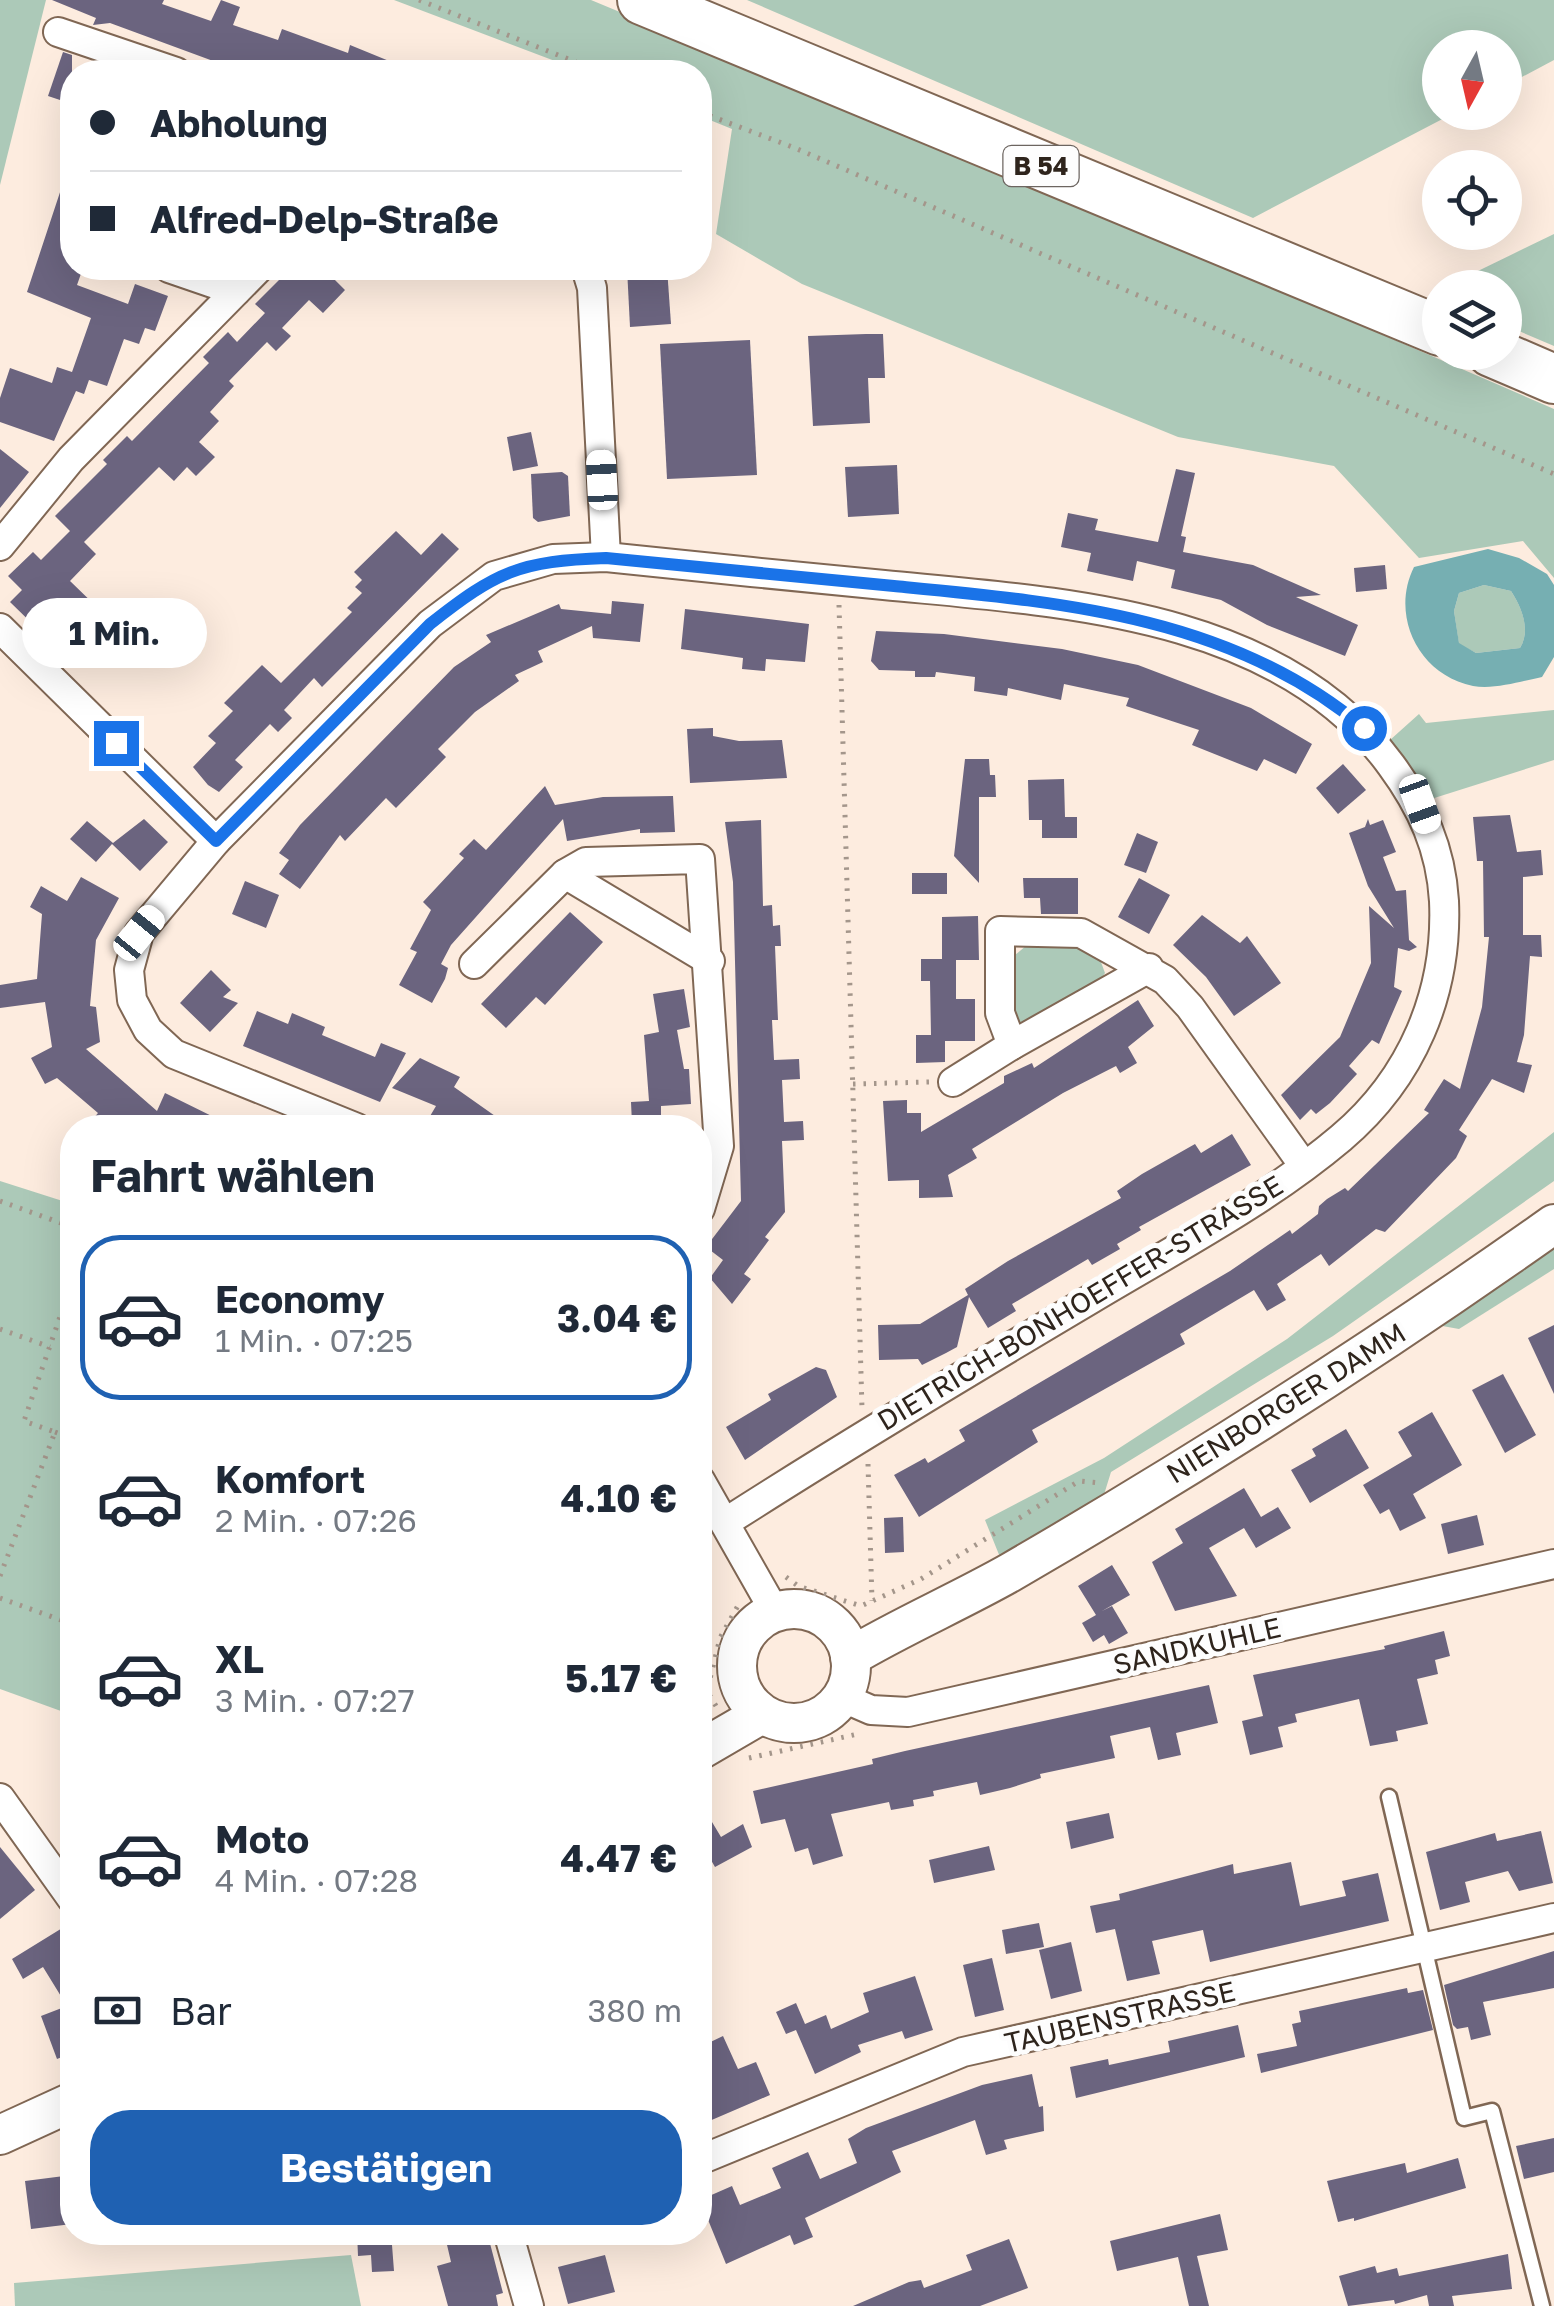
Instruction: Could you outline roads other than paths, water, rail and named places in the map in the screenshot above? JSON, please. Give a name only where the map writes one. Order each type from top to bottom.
[{"type":"highway","name":"B 54","points":[[642,0],[1422,325]]},
{"type":"highway","points":[[1522,365],[1554,379]]},
{"type":"street","points":[[58,32],[141,60]]},
{"type":"street","points":[[204,280],[236,291]]},
{"type":"street","points":[[0,546],[71,459],[247,280]]},
{"type":"street","points":[[590,280],[606,558]]},
{"type":"street","name":"DIETRICH-BONHOEFFER-STRASSE","points":[[325,1115],[174,1054],[148,1030],[132,1000],[129,970],[139,933],[216,841],[430,624],[494,576],[520,566],[553,559],[606,558],[1086,607],[1217,642],[1322,692],[1364,728],[1420,804],[1442,868],[1446,944],[1428,1018],[1397,1080],[1344,1136],[1262,1197],[860,1436],[726,1522]]},
{"type":"street","points":[[0,628],[216,841]]},
{"type":"street","points":[[474,964],[565,874],[586,862],[700,859],[710,960],[719,1146],[712,1169]]},
{"type":"street","points":[[565,874],[710,960]]},
{"type":"street","points":[[1012,1045],[1000,1013],[1000,932],[1081,932],[1149,968],[1190,1006],[1304,1166]]},
{"type":"street","points":[[953,1082],[1149,968]]},
{"type":"street","name":"NIENBORGER DAMM","points":[[857,1623],[1011,1572],[1206,1456],[1441,1304],[1554,1224]]},
{"type":"street","points":[[712,1499],[768,1599],[857,1623],[856,1704],[814,1720],[724,1717],[740,1644],[759,1620],[768,1599]]},
{"type":"street","name":"SANDKUHLE","points":[[856,1704],[908,1712],[1554,1564]]},
{"type":"street","points":[[0,1798],[60,1882]]},
{"type":"street","name":"TAUBENSTRASSE","points":[[712,2155],[963,2052],[1554,1918]]},
{"type":"street","points":[[0,2135],[60,2108]]},
{"type":"street","points":[[516,2245],[530,2306]]},
{"type":"lane","points":[[1389,1797],[1464,2118],[1492,2110],[1542,2306]]},
{"type":"water","points":[[1488,549],[1519,558],[1547,574],[1554,585],[1554,657],[1542,677],[1481,687],[1454,680],[1437,670],[1414,640],[1408,623],[1407,585],[1414,567]],"holes":[[[1484,585],[1511,591],[1524,619],[1525,634],[1520,648],[1476,653],[1459,643],[1454,611],[1459,593]]]}]
